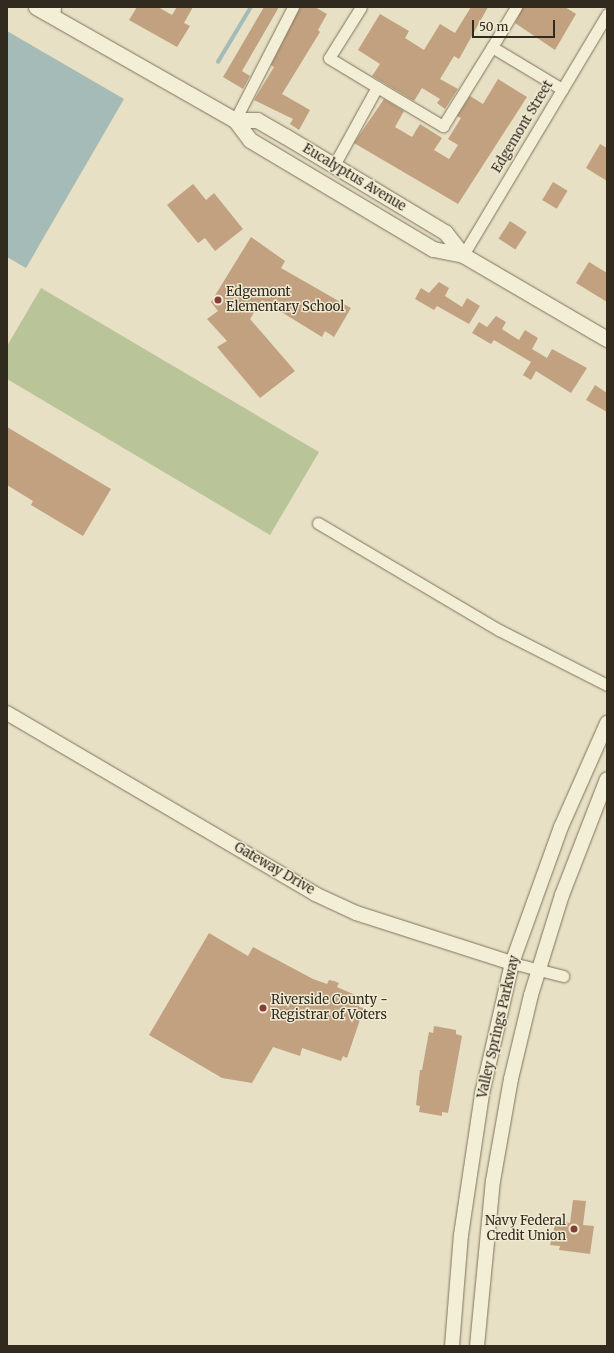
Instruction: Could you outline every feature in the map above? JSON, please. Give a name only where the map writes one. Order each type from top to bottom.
[{"type":"main road","name":"Eucalyptus Avenue","points":[[36,7],[55,12],[235,120],[250,140],[433,249],[463,254]]},
{"type":"main road","name":"Eucalyptus Avenue","points":[[235,120],[257,120],[333,167],[445,232],[463,254],[607,339]]},
{"type":"street","points":[[235,120],[293,7]]},
{"type":"street","points":[[361,7],[329,58],[443,126],[516,7]]},
{"type":"street","name":"Edgemont Street","points":[[463,254],[607,14]]},
{"type":"street","points":[[492,47],[562,89]]},
{"type":"street","points":[[333,167],[377,87]]},
{"type":"street","points":[[318,523],[499,630],[607,685]]},
{"type":"street","name":"Gateway Drive","points":[[7,713],[316,894],[356,913],[512,963],[563,976]]},
{"type":"street","name":"Valley Springs Parkway","points":[[452,1346],[461,1235],[482,1094],[512,963],[561,827],[607,723]]},
{"type":"street","name":"Valley Springs Parkway","points":[[477,1346],[493,1181],[511,1079],[539,970],[565,888],[607,779]]},
{"type":"green space","points":[[41,288],[319,452],[270,535],[7,379],[7,346]]},
{"type":"water","points":[[7,31],[124,99],[26,268],[7,257]]},
{"type":"building","points":[[137,7],[158,7],[172,15],[177,7],[193,7],[184,23],[190,26],[177,47],[129,20]]},
{"type":"building","points":[[264,7],[279,7],[242,71],[250,76],[243,89],[223,77]]},
{"type":"building","points":[[300,7],[315,7],[327,14],[318,30],[320,32],[282,94],[310,110],[299,130],[290,124],[293,119],[254,100],[274,67],[271,65]]},
{"type":"building","points":[[471,7],[488,7],[459,59],[454,56],[440,79],[458,89],[445,109],[437,103],[440,99],[422,88],[414,101],[372,76],[380,64],[358,50],[380,14],[409,31],[405,38],[424,50],[440,24],[455,33]]},
{"type":"building","points":[[523,7],[565,7],[576,14],[555,50],[515,23]]},
{"type":"building","points":[[498,79],[527,97],[458,204],[354,143],[384,99],[404,111],[395,127],[412,137],[420,124],[442,138],[434,150],[449,159],[458,145],[448,139],[461,118],[457,116],[470,96],[483,104]]},
{"type":"building","points":[[600,144],[607,148],[607,181],[586,168]]},
{"type":"building","points":[[553,182],[568,191],[557,209],[542,200]]},
{"type":"building","points":[[193,184],[206,200],[214,193],[243,229],[215,251],[205,238],[198,243],[167,205]]},
{"type":"building","points":[[510,221],[527,232],[515,250],[499,239]]},
{"type":"building","points":[[251,237],[285,261],[281,268],[351,308],[334,337],[325,331],[322,337],[262,300],[250,319],[295,371],[260,398],[217,347],[227,341],[207,319],[218,311],[211,302]]},
{"type":"building","points":[[589,262],[607,273],[607,302],[576,283]]},
{"type":"building","points":[[439,282],[449,288],[445,296],[462,307],[467,298],[480,306],[469,324],[437,306],[434,310],[415,299],[421,288],[429,293]]},
{"type":"building","points":[[496,316],[506,322],[502,329],[519,340],[525,330],[538,338],[532,349],[547,358],[552,349],[587,368],[571,393],[536,371],[531,380],[523,375],[531,362],[494,340],[491,344],[472,333],[479,322],[487,327]]},
{"type":"building","points":[[595,385],[607,393],[607,412],[586,400]]},
{"type":"building","points":[[7,427],[111,489],[83,536],[31,505],[33,501],[7,485]]},
{"type":"building","name":"Riverside County - Registrar of Voters","points":[[209,933],[248,956],[253,947],[313,979],[327,984],[329,980],[339,983],[337,987],[362,998],[359,1007],[364,1008],[347,1058],[343,1056],[341,1061],[302,1048],[300,1056],[273,1047],[252,1083],[222,1078],[149,1035]]},
{"type":"building","points":[[434,1026],[456,1030],[456,1034],[462,1036],[448,1113],[442,1112],[442,1116],[419,1112],[420,1106],[416,1105],[420,1070],[422,1070],[429,1032],[433,1033]]},
{"type":"building","name":"Navy Federal Credit Union","points":[[573,1200],[586,1201],[583,1225],[594,1226],[590,1254],[559,1250],[560,1246],[550,1245],[556,1221],[570,1223]]},
{"type":"waterway","points":[[218,62],[251,7]]},
{"type":"place","name":"Edgemont Elementary School","points":[[218,300]]},
{"type":"place","name":"Riverside County - Registrar of Voters","points":[[263,1008]]},
{"type":"place","name":"Navy Federal Credit Union","points":[[574,1229]]}]
